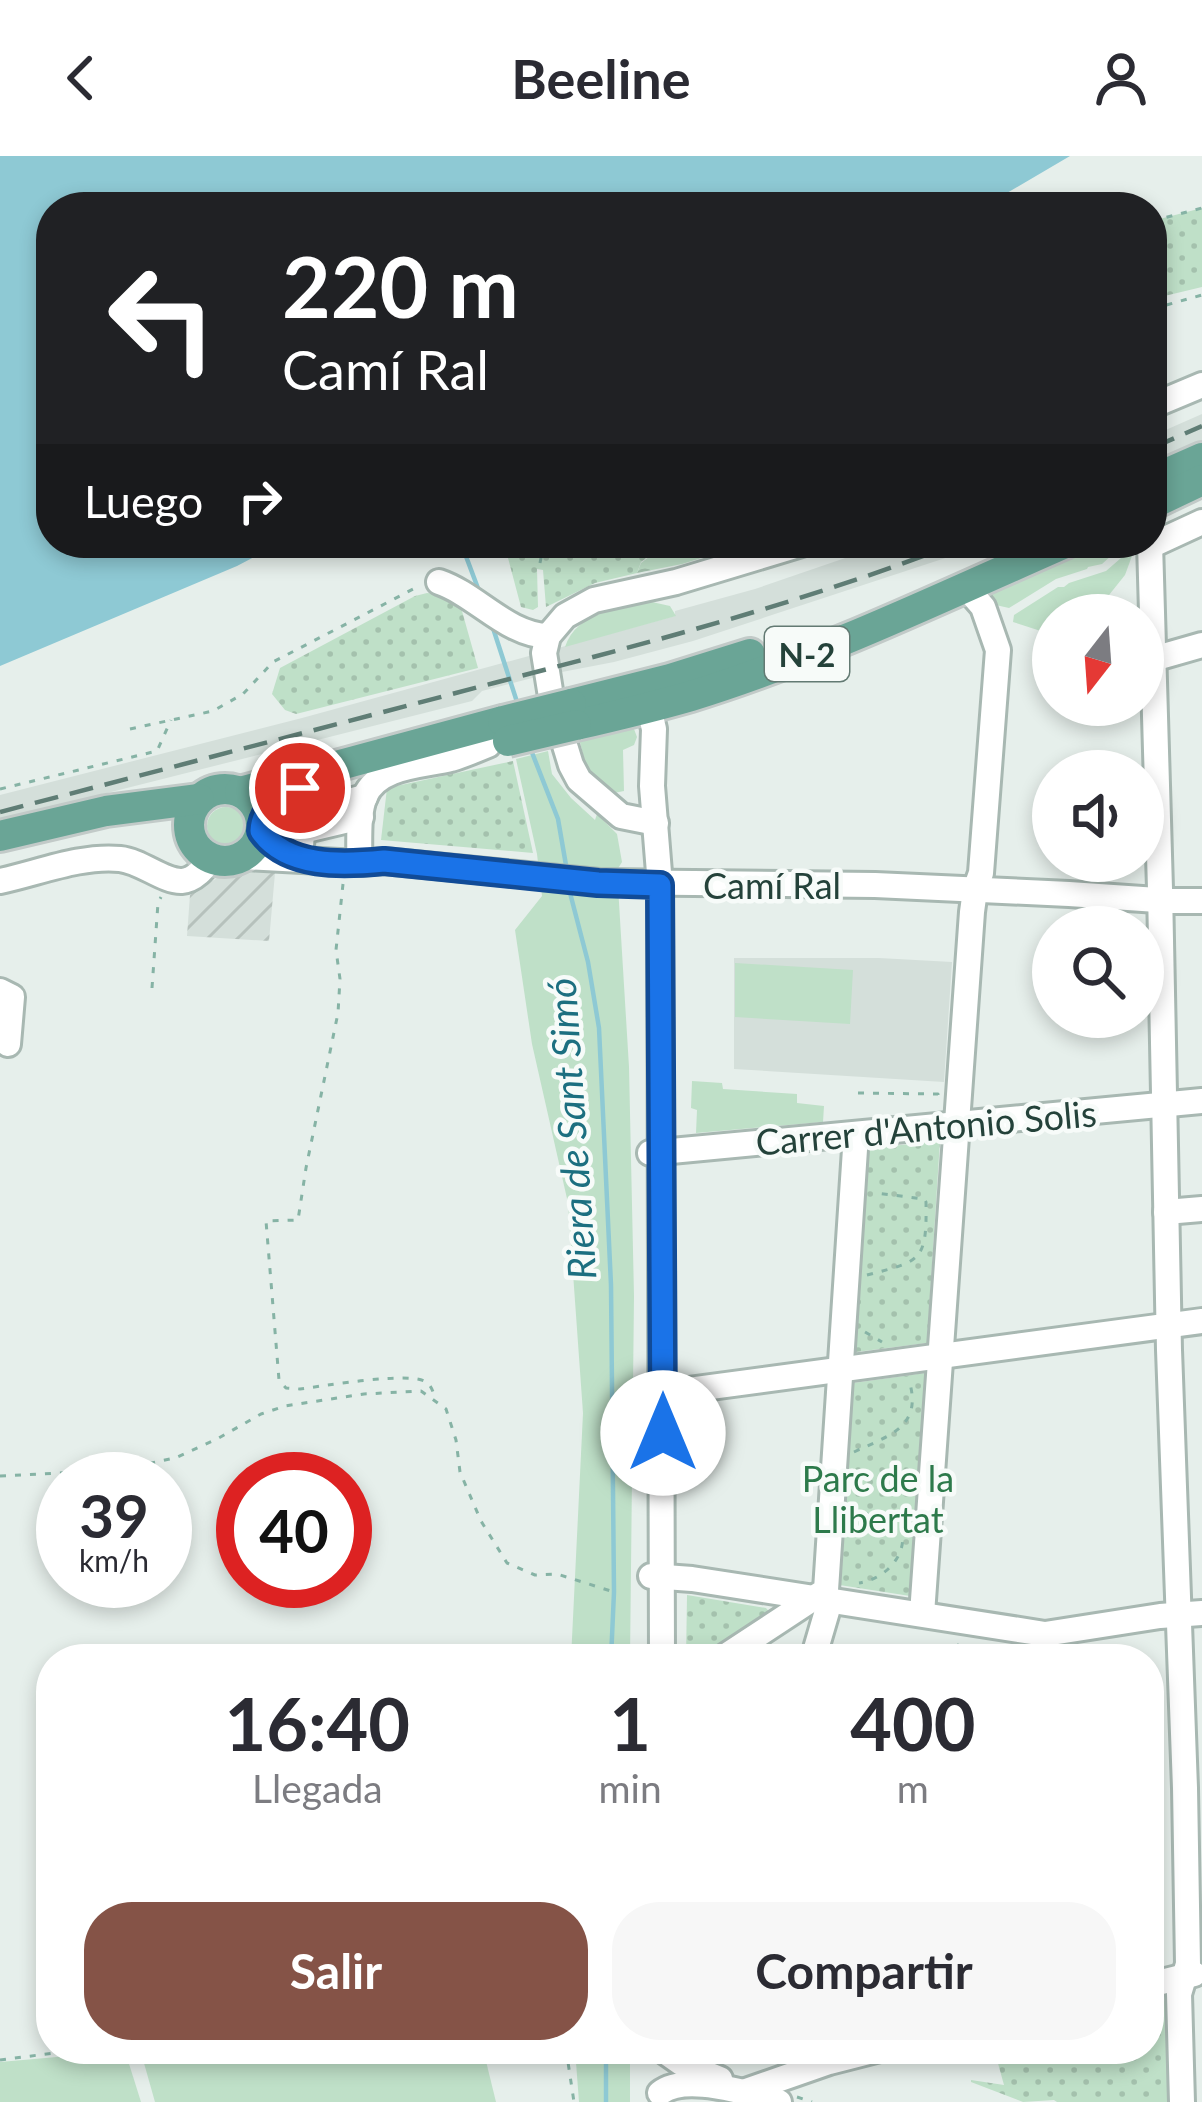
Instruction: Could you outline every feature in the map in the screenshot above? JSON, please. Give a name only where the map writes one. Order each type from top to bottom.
[{"type":"main road","points":[[1167,473],[1202,458]]},
{"type":"main road","points":[[1167,497],[1202,480]]},
{"type":"main road","name":"N-2","points":[[255,835],[278,799],[300,788],[567,717],[779,644],[979,558]]},
{"type":"main road","name":"N-2","points":[[567,717],[649,708],[740,680],[1031,558]]},
{"type":"main road","points":[[649,708],[664,692],[759,660],[779,644]]},
{"type":"main road","name":"N-2","points":[[240,792],[410,746],[501,734]]},
{"type":"main road","points":[[0,853],[140,823],[168,828],[201,849],[222,862],[255,835],[256,806],[240,792],[226,789],[212,791],[200,800],[189,818],[201,849]]},
{"type":"main road","points":[[0,836],[106,811],[200,800]]},
{"type":"street","points":[[1167,400],[1202,385]]},
{"type":"street","points":[[1167,537],[1202,522]]},
{"type":"street","points":[[546,645],[565,616],[594,600],[676,583],[757,558]]},
{"type":"street","points":[[1150,558],[1151,594]]},
{"type":"street","points":[[440,582],[456,587],[546,645],[579,780],[621,816],[656,823]]},
{"type":"street","points":[[922,1614],[975,890],[981,873],[998,650],[983,608],[970,592],[961,589]]},
{"type":"street","points":[[1164,656],[1202,645]]},
{"type":"street","points":[[649,708],[654,729],[652,786],[660,885],[656,1577],[661,1644]]},
{"type":"street","points":[[1157,726],[1166,901],[1168,1326],[1190,1614],[1193,1786],[1188,1964],[1193,1974],[1179,1994],[1182,2102]]},
{"type":"street","points":[[351,870],[363,807],[374,782],[454,758],[501,734]]},
{"type":"street","points":[[300,858],[302,831],[363,807]]},
{"type":"street","name":"Camí Ral","points":[[255,835],[300,858],[351,870],[384,861],[598,883],[875,885],[1202,901]]},
{"type":"street","points":[[0,881],[107,859],[135,862],[183,881],[192,878],[201,849]]},
{"type":"street","points":[[0,991],[12,997],[8,1044]]},
{"type":"street","name":"Carrer d'Antonio Solis","points":[[656,1153],[1202,1101]]},
{"type":"street","points":[[815,1644],[842,1371],[856,1134]]},
{"type":"street","points":[[1166,1212],[1202,1209]]},
{"type":"street","points":[[656,1395],[1202,1321]]},
{"type":"street","points":[[656,1577],[823,1592],[1045,1634],[1190,1614]]},
{"type":"street","points":[[744,1644],[823,1592]]},
{"type":"street","points":[[660,2097],[661,2064]]},
{"type":"street","points":[[684,2064],[743,2092]]},
{"type":"street","points":[[743,2092],[809,2064]]},
{"type":"street","points":[[660,2097],[670,2086],[682,2084],[778,2102]]},
{"type":"path","points":[[1167,217],[1202,208]]},
{"type":"path","points":[[1167,305],[1202,295]]},
{"type":"path","points":[[540,563],[541,558]]},
{"type":"path","points":[[130,729],[213,711],[243,694],[273,662],[420,585],[440,582]]},
{"type":"path","points":[[0,789],[158,751],[171,720]]},
{"type":"path","points":[[351,870],[336,950],[338,1013],[298,1220],[266,1221],[279,1380],[286,1388],[300,1389],[400,1378],[422,1380],[437,1402]]},
{"type":"path","points":[[152,988],[158,903],[170,879]]},
{"type":"path","points":[[858,1093],[938,1094]]},
{"type":"path","points":[[859,1280],[916,1259],[926,1237],[924,1199],[882,1195],[870,1189]]},
{"type":"path","points":[[860,1324],[867,1335],[890,1344]]},
{"type":"path","points":[[848,1455],[892,1433],[909,1418],[913,1400],[907,1376]]},
{"type":"path","points":[[0,1475],[117,1470],[175,1457],[285,1406],[421,1391],[446,1409],[460,1472],[481,1521],[507,1563],[536,1575],[557,1574],[614,1592]]},
{"type":"path","points":[[823,1592],[878,1578],[896,1561],[901,1547],[895,1515],[862,1512],[847,1496]]},
{"type":"path","points":[[0,2060],[36,2055]]},
{"type":"path","points":[[568,2064],[574,2102]]},
{"type":"shaded area","points":[[1202,414],[1202,447],[1167,463],[1167,429]]},
{"type":"shaded area","points":[[845,558],[945,558],[693,641],[536,677],[482,691],[472,701],[0,820],[0,795],[302,718],[675,616],[675,611]]},
{"type":"shaded area","points":[[275,873],[269,941],[187,936],[190,895],[217,878]]},
{"type":"shaded area","points":[[734,958],[952,962],[944,1082],[734,1069]]},
{"type":"green space","points":[[1202,208],[1202,287],[1167,295],[1167,217]]},
{"type":"green space","points":[[508,558],[646,558],[637,573],[595,583],[546,607],[543,570],[537,569],[538,607],[521,607]]},
{"type":"green space","points":[[648,558],[701,558],[637,573]]},
{"type":"green space","points":[[1049,558],[1109,558],[1056,579],[1009,608],[987,603],[980,589]]},
{"type":"green space","points":[[1121,558],[1131,558],[1110,594],[1047,594],[1106,571]]},
{"type":"green space","points":[[427,593],[460,604],[478,668],[296,714],[285,710],[272,694],[280,668]]},
{"type":"green space","points":[[652,602],[670,606],[676,616],[565,647],[589,619]]},
{"type":"green space","points":[[1032,604],[1032,628],[1013,622],[1014,615]]},
{"type":"green space","points":[[628,727],[637,737],[634,745],[623,750],[624,791],[614,793],[586,767],[579,738]]},
{"type":"green space","points":[[548,751],[552,774],[571,798],[617,834],[622,862],[617,870],[629,1067],[634,1296],[630,1644],[572,1644],[583,1413],[568,1203],[532,1044],[515,930],[542,896],[516,759]]},
{"type":"green space","points":[[513,761],[533,853],[381,840],[387,788]]},
{"type":"green space","points":[[226,807],[239,813],[245,826],[239,839],[226,845],[213,839],[207,826],[213,813]]},
{"type":"green space","points":[[735,963],[853,970],[850,1024],[735,1017]]},
{"type":"green space","points":[[692,1081],[722,1083],[723,1089],[797,1094],[797,1103],[824,1106],[823,1122],[696,1133]]},
{"type":"green space","name":"Parc de la Llibertat","points":[[940,1141],[927,1343],[848,1353],[862,1149]]},
{"type":"green space","name":"Parc de la Llibertat","points":[[925,1373],[910,1596],[833,1584],[846,1384]]},
{"type":"green space","points":[[687,1595],[766,1608],[771,1614],[732,1644],[686,1644]]},
{"type":"green space","points":[[1170,1999],[1171,2102],[1023,2102],[971,2082],[1004,2085],[998,2064],[1164,2064],[1164,2000]]},
{"type":"green space","points":[[36,2059],[36,2064],[129,2064],[141,2102],[0,2102],[0,2062]]},
{"type":"green space","points":[[144,2064],[487,2064],[496,2102],[155,2102]]},
{"type":"green space","points":[[576,2064],[630,2064],[630,2102],[579,2102]]},
{"type":"water","points":[[0,156],[1070,156],[1009,192],[36,192],[36,558],[252,558],[0,666]]},
{"type":"waterway","name":"Riera de Sant Simó","points":[[467,558],[479,591]]},
{"type":"waterway","name":"Riera de Sant Simó","points":[[492,625],[518,705]]},
{"type":"waterway","name":"Riera de Sant Simó","points":[[531,750],[558,819],[567,871]]},
{"type":"waterway","name":"Riera de Sant Simó","points":[[569,889],[599,1028],[611,1285],[612,1644]]},
{"type":"waterway","name":"Riera de Sant Simó","points":[[606,2064],[606,2102]]},
{"type":"railway","points":[[1167,441],[1202,426]]},
{"type":"railway","points":[[0,812],[670,636],[915,558]]},
{"type":"route","points":[[300,788],[278,799],[262,819],[261,831],[280,851],[300,858],[660,885],[663,1433]]}]
